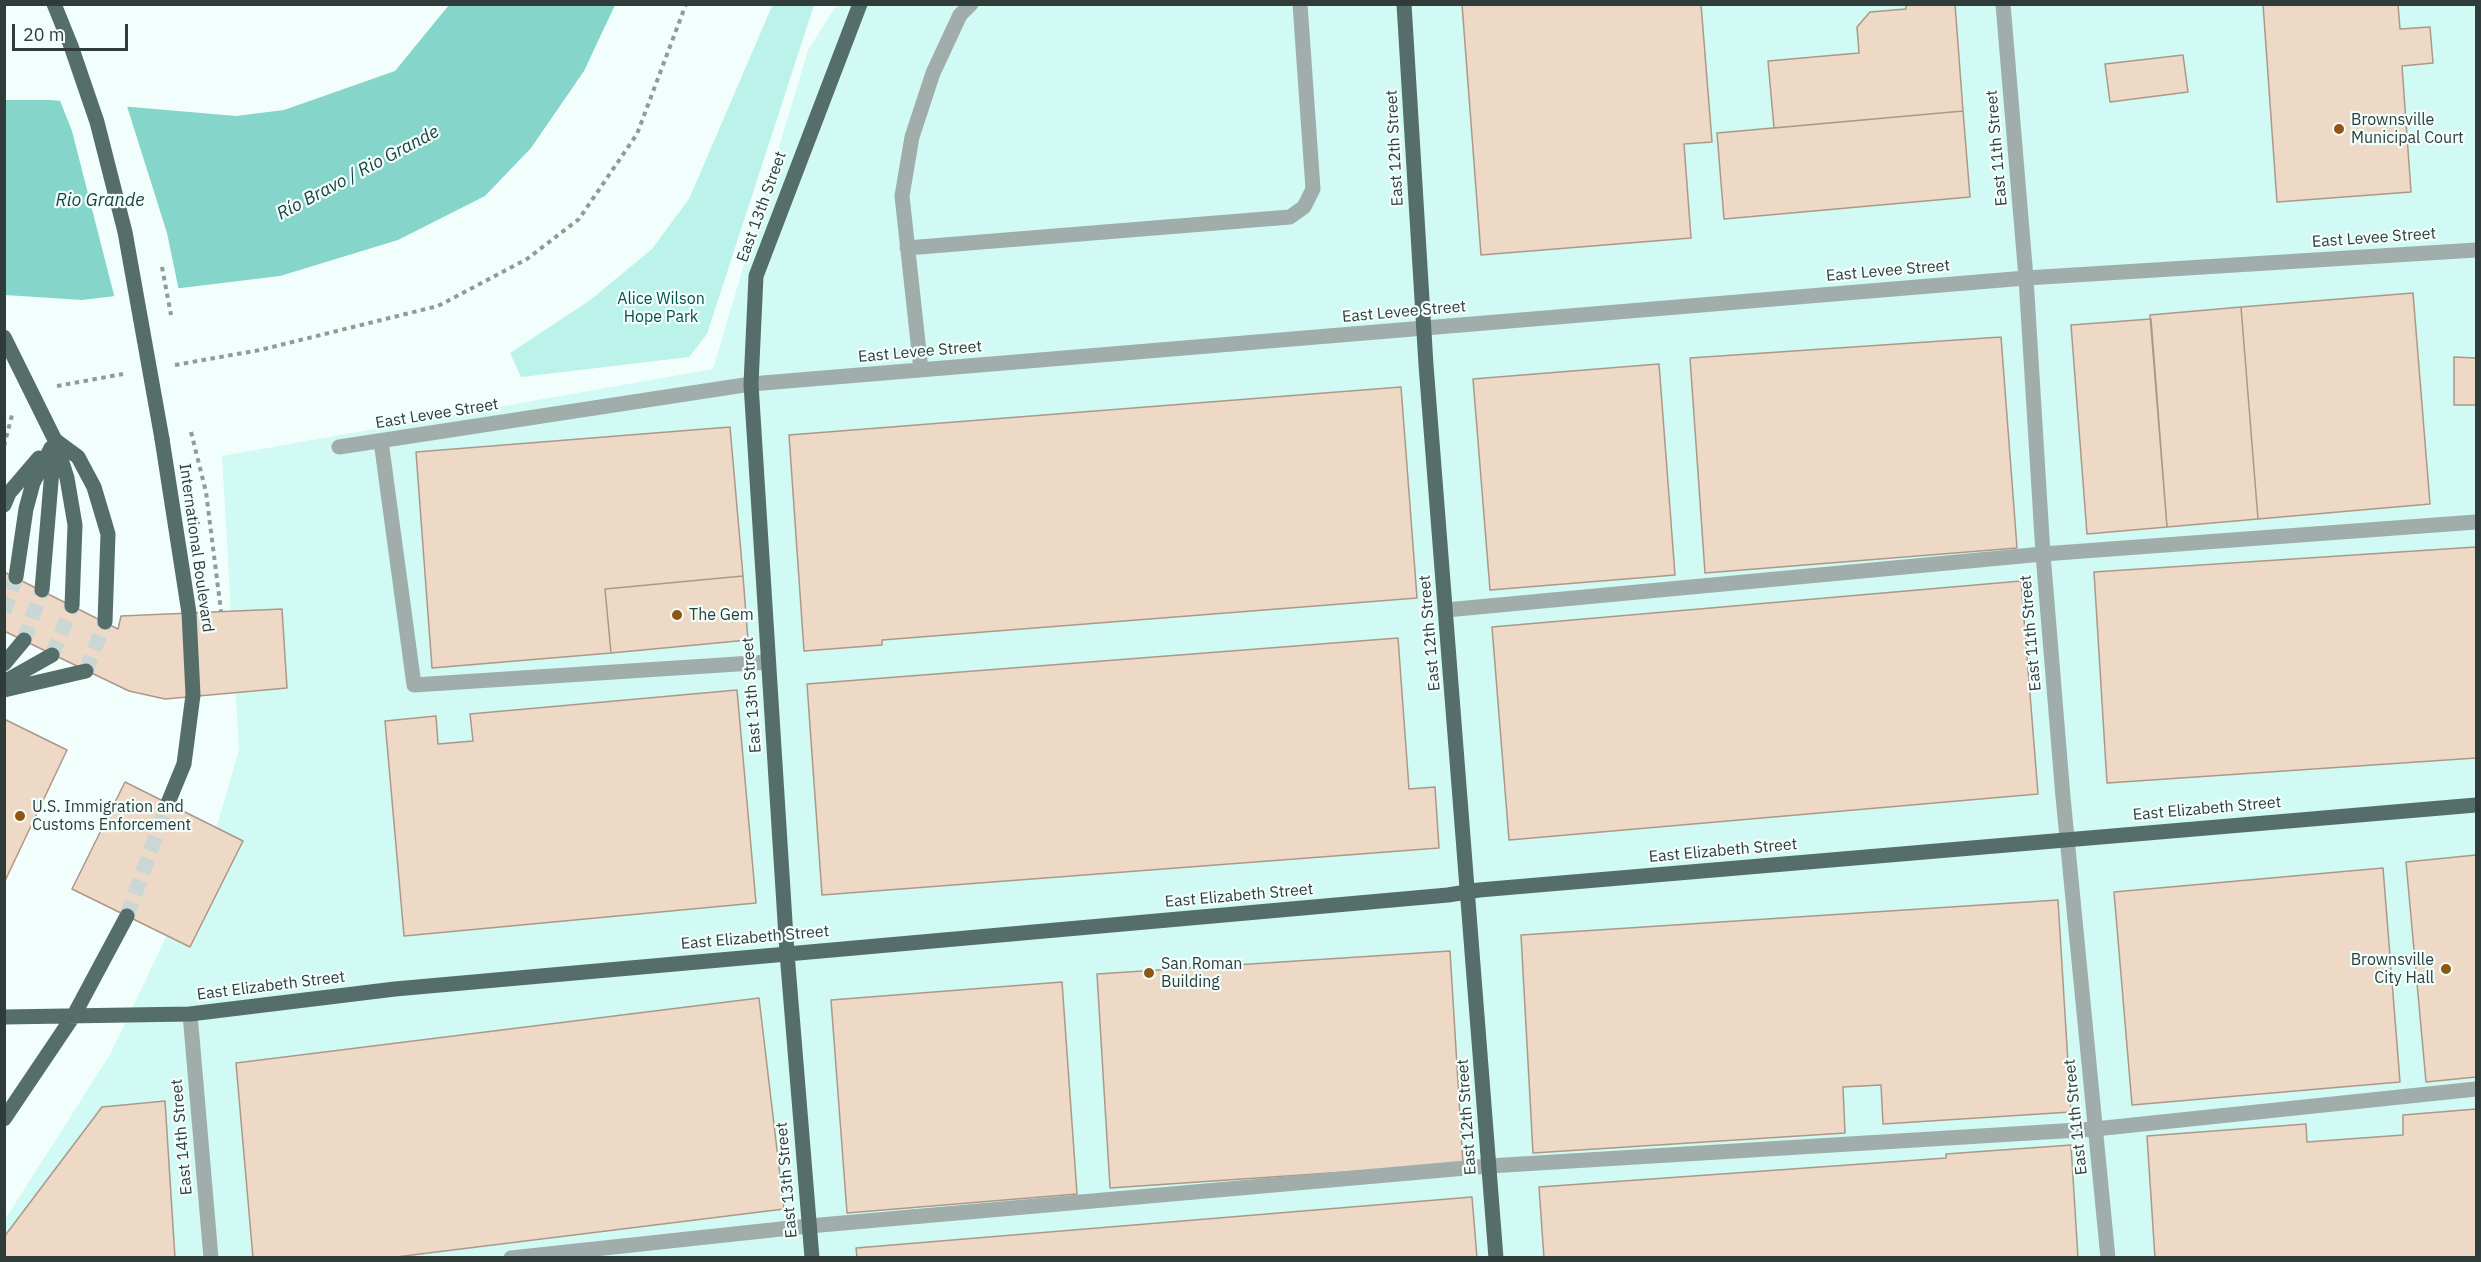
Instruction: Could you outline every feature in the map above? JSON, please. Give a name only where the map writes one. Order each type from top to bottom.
[{"type":"main road","name":"International Boulevard","points":[[54,4],[97,122],[122,221],[162,439],[189,613],[193,695],[184,764],[168,803]]},
{"type":"main road","name":"East 13th Street","points":[[812,1257],[787,953],[751,384],[756,276],[860,4]]},
{"type":"main road","name":"East 12th Street","points":[[1404,4],[1424,329],[1496,1257]]},
{"type":"main road","points":[[4,337],[55,440],[67,478],[75,525],[72,606]]},
{"type":"main road","points":[[4,505],[9,493],[55,440]]},
{"type":"main road","points":[[16,577],[26,509],[33,483],[55,440]]},
{"type":"main road","points":[[42,590],[55,440]]},
{"type":"main road","points":[[55,440],[78,457],[94,487],[108,534],[105,622]]},
{"type":"main road","points":[[4,664],[24,640]]},
{"type":"main road","points":[[4,682],[52,655]]},
{"type":"main road","points":[[4,690],[86,671]]},
{"type":"main road","name":"East Elizabeth Street","points":[[4,1017],[190,1014],[395,989],[787,953],[1468,893],[1479,890],[2476,805]]},
{"type":"main road","points":[[4,1119],[74,1015],[127,916]]},
{"type":"street","points":[[921,370],[902,196],[912,137],[933,73],[960,15],[971,4]]},
{"type":"street","points":[[908,248],[1290,217],[1304,207],[1313,189],[1300,4]]},
{"type":"street","name":"East 11th Street","points":[[2003,4],[2026,278],[2043,554],[2066,840],[2109,1257]]},
{"type":"street","name":"East Levee Street","points":[[339,447],[751,384],[2026,278],[2476,250]]},
{"type":"street","points":[[381,441],[414,685],[768,662]]},
{"type":"street","points":[[1446,610],[2043,554],[2476,522]]},
{"type":"street","name":"East 14th Street","points":[[190,1014],[211,1257]]},
{"type":"street","points":[[511,1257],[809,1226],[1489,1166],[2095,1129],[2476,1089]]},
{"type":"path","points":[[166,367],[260,350],[438,306],[527,259],[579,219],[637,134],[686,4]]},
{"type":"path","points":[[50,387],[131,373]]},
{"type":"path","points":[[4,446],[12,416],[9,406]]},
{"type":"shaded area","points":[[837,5],[2476,5],[2476,1257],[5,1258],[4,1221],[111,1053],[214,836],[239,750],[222,456],[713,369],[808,50]]},
{"type":"green space","name":"Alice Wilson Hope Park","points":[[773,4],[814,5],[707,334],[689,357],[521,377],[510,353],[589,301],[652,249],[689,199]]},
{"type":"water","name":"Rio Grande","points":[[449,5],[615,5],[584,71],[531,148],[485,196],[398,240],[280,276],[82,300],[5,295],[4,100],[50,100],[236,116],[284,110],[395,71]]},
{"type":"pier","points":[[59,98],[126,103],[167,233],[179,291],[115,299],[72,131]]},
{"type":"building","points":[[1462,4],[1701,4],[1712,142],[1684,144],[1691,238],[1481,255]]},
{"type":"building","points":[[1906,4],[1955,4],[1963,111],[1774,128],[1768,61],[1859,53],[1857,27],[1870,12],[1906,9]]},
{"type":"building","name":"Brownsville Municipal Court","points":[[2263,4],[2398,4],[2400,29],[2430,27],[2433,63],[2402,66],[2411,192],[2277,202]]},
{"type":"building","points":[[2183,55],[2188,92],[2110,102],[2105,64]]},
{"type":"building","points":[[1963,111],[1970,197],[1724,219],[1717,133]]},
{"type":"building","points":[[2413,293],[2430,504],[2258,519],[2241,307]]},
{"type":"building","points":[[2241,307],[2258,519],[2167,527],[2150,315]]},
{"type":"building","points":[[2151,319],[2167,527],[2087,534],[2071,325]]},
{"type":"building","points":[[2001,337],[2017,548],[1705,573],[1690,358]]},
{"type":"building","points":[[2454,357],[2476,358],[2476,405],[2454,405]]},
{"type":"building","points":[[1659,364],[1675,575],[1490,590],[1473,379]]},
{"type":"building","points":[[1401,387],[1417,598],[882,640],[882,645],[804,651],[789,435]]},
{"type":"building","points":[[730,427],[743,576],[605,589],[611,653],[432,668],[416,452]]},
{"type":"building","points":[[2476,547],[2476,758],[2107,783],[2094,572]]},
{"type":"building","points":[[4,572],[118,629],[121,616],[282,609],[287,688],[165,699],[129,691],[4,631]]},
{"type":"building","name":"The Gem","points":[[743,576],[748,640],[611,653],[605,589]]},
{"type":"building","points":[[2021,581],[2038,794],[1509,840],[1492,627]]},
{"type":"building","points":[[1398,638],[1409,789],[1435,787],[1439,848],[822,895],[807,684]]},
{"type":"building","points":[[737,690],[756,903],[404,936],[385,721],[436,716],[438,744],[473,741],[470,714]]},
{"type":"building","name":"U.S. Immigration and Customs Enforcement","points":[[4,719],[67,750],[4,883]]},
{"type":"building","points":[[125,782],[243,841],[190,947],[72,889]]},
{"type":"building","name":"Brownsville City Hall","points":[[2476,855],[2476,1077],[2426,1082],[2406,862]]},
{"type":"building","points":[[2383,868],[2400,1082],[2132,1105],[2114,892]]},
{"type":"building","points":[[2058,900],[2071,1112],[1883,1124],[1881,1085],[1843,1087],[1845,1133],[1533,1153],[1521,935]]},
{"type":"building","points":[[1450,951],[1463,1164],[1110,1188],[1097,974]]},
{"type":"building","points":[[1062,982],[1077,1194],[847,1213],[831,1000]]},
{"type":"building","points":[[759,998],[784,1209],[388,1258],[253,1258],[236,1063]]},
{"type":"building","points":[[165,1101],[175,1258],[4,1258],[4,1237],[102,1107]]},
{"type":"building","points":[[2476,1109],[2476,1258],[2155,1258],[2147,1136],[2306,1124],[2307,1142],[2403,1135],[2403,1115]]},
{"type":"building","points":[[2071,1145],[2078,1258],[1544,1258],[1539,1187],[1946,1158],[1946,1154]]},
{"type":"building","points":[[1472,1197],[1477,1258],[857,1258],[856,1248]]},
{"type":"tunnel","points":[[4,612],[16,577]]},
{"type":"tunnel","points":[[24,640],[42,590]]},
{"type":"tunnel","points":[[52,655],[72,606]]},
{"type":"tunnel","points":[[86,671],[105,622]]},
{"type":"tunnel","points":[[127,916],[168,803]]},
{"type":"place","name":"Brownsville Municipal Court","points":[[2339,129]]},
{"type":"place","name":"The Gem","points":[[677,615]]},
{"type":"place","name":"U.S. Immigration and Customs Enforcement","points":[[20,816]]},
{"type":"place","name":"Brownsville City Hall","points":[[2446,969]]},
{"type":"place","name":"San Roman Building","points":[[1149,973]]},
{"type":"water label","name":"Río Bravo / Rio Grande","points":[[358,173]]}]
